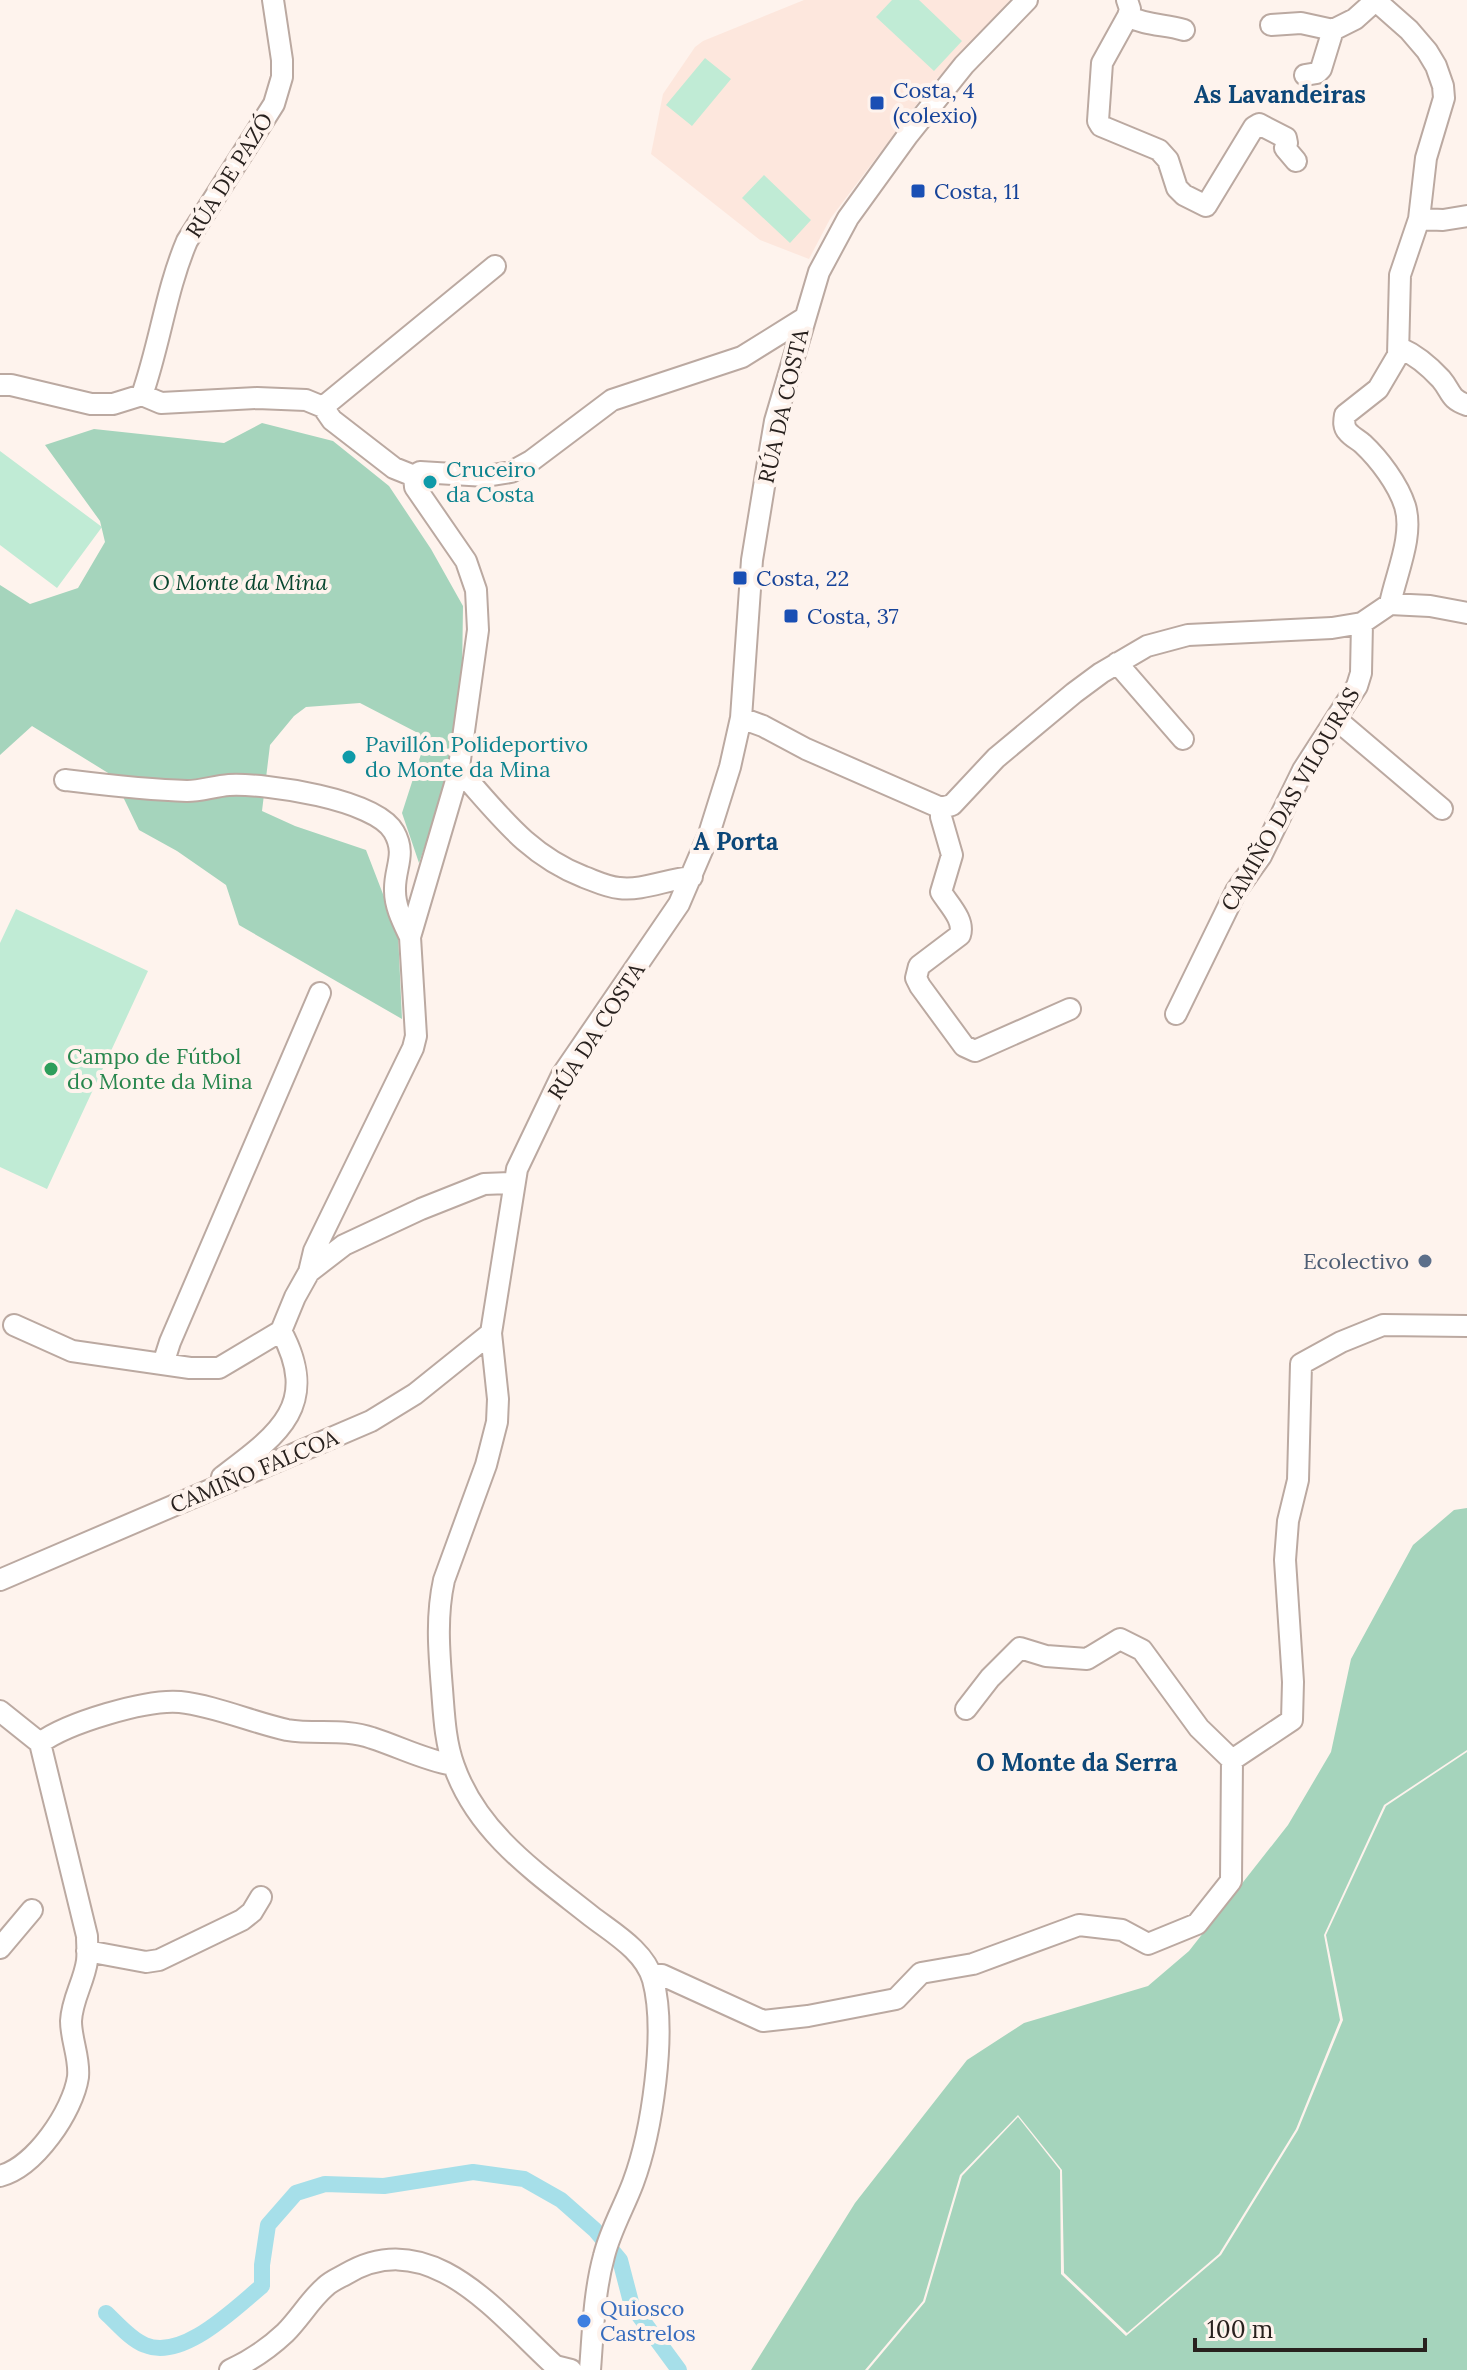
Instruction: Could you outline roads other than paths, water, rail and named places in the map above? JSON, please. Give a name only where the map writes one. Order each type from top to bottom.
[{"type":"street","name":"RÚA DE PAZÓ","points":[[142,395],[160,338],[176,265],[187,241],[274,104],[282,77],[282,60],[273,0]]},
{"type":"street","name":"RÚA DA COSTA","points":[[652,1975],[634,1949],[500,1841],[468,1798],[453,1765],[440,1664],[440,1598],[450,1561],[486,1465],[497,1422],[498,1399],[491,1333],[513,1183],[535,1128],[562,1075],[651,947],[692,877],[721,800],[741,718],[755,545],[775,421],[819,272],[863,195],[908,135],[964,65],[1027,0]]},
{"type":"street","points":[[1271,25],[1301,23],[1333,30],[1355,19],[1375,0],[1427,51],[1443,86],[1444,98],[1426,158],[1419,219],[1400,275],[1400,348],[1378,389],[1343,419],[1348,432],[1362,442],[1383,467],[1405,505],[1405,541],[1390,604]]},
{"type":"street","points":[[1184,30],[1139,22],[1128,8],[1102,63],[1098,121],[1101,126],[1151,144],[1159,150],[1168,160],[1177,188],[1206,206],[1254,127],[1259,124],[1286,138],[1285,148],[1296,161]]},
{"type":"street","points":[[1305,75],[1321,69],[1333,30]]},
{"type":"street","points":[[1419,219],[1443,220],[1467,216]]},
{"type":"street","points":[[323,407],[495,266]]},
{"type":"street","points":[[414,476],[420,472],[486,476],[511,472],[531,461],[612,400],[742,357],[803,319]]},
{"type":"street","points":[[1400,348],[1422,361],[1443,382],[1453,400],[1467,405]]},
{"type":"street","points":[[0,385],[91,404],[113,404],[142,395],[161,403],[306,400],[323,407],[332,420],[394,468],[414,476]]},
{"type":"street","points":[[14,1325],[72,1351],[163,1364],[219,1368],[281,1331],[309,1272],[318,1242],[413,1048],[416,1036],[410,937],[458,774],[478,630],[476,590],[466,561],[415,487],[414,476]]},
{"type":"street","points":[[741,718],[941,808],[952,805],[996,758],[1074,693],[1147,646],[1188,635],[1332,628],[1362,623],[1390,604],[1430,606],[1467,613]]},
{"type":"street","name":"CAMIÑO DAS VILOURAS","points":[[1176,1014],[1236,891],[1261,856],[1303,770],[1350,698],[1361,673],[1362,623]]},
{"type":"street","points":[[1117,663],[1183,739]]},
{"type":"street","points":[[1337,720],[1442,809]]},
{"type":"street","points":[[458,774],[467,779],[526,843],[566,870],[620,888],[644,888],[670,879],[692,877]]},
{"type":"street","points":[[65,780],[131,789],[191,791],[227,785],[275,786],[371,811],[387,821],[399,842],[401,861],[395,889],[399,913],[410,937]]},
{"type":"street","points":[[941,808],[952,855],[941,892],[961,923],[962,930],[960,935],[919,966],[916,978],[920,986],[964,1046],[975,1051],[1070,1009]]},
{"type":"street","points":[[163,1364],[320,993]]},
{"type":"street","points":[[309,1272],[350,1234],[367,1233],[484,1184],[513,1183]]},
{"type":"street","points":[[337,1203],[337,1222],[344,1238]]},
{"type":"street","points":[[318,1242],[332,1232],[344,1238]]},
{"type":"street","points":[[1232,1760],[1292,1720],[1293,1682],[1285,1560],[1288,1521],[1298,1480],[1301,1364],[1341,1342],[1383,1325],[1467,1326]]},
{"type":"street","points":[[192,1499],[272,1438],[284,1425],[292,1408],[295,1367],[293,1353],[281,1331]]},
{"type":"street","name":"CAMIÑO FALCOA","points":[[0,1580],[371,1421],[415,1394],[491,1333]]},
{"type":"street","points":[[590,2370],[604,2255],[634,2181],[650,2124],[657,2032],[652,1975],[662,1975],[763,2021],[808,2016],[896,1999],[921,1973],[973,1964],[1079,1925],[1122,1930],[1148,1944],[1197,1924],[1231,1881],[1232,1760],[1199,1728],[1142,1650],[1120,1639],[1087,1659],[1046,1656],[1020,1648],[990,1678],[966,1709]]},
{"type":"street","points":[[40,1743],[55,1732],[90,1720],[163,1701],[183,1703],[289,1730],[347,1731],[371,1737],[423,1759],[453,1765]]},
{"type":"street","points":[[0,1711],[40,1743],[87,1936],[87,1961],[75,1993],[71,2023],[78,2078],[60,2125],[51,2137],[17,2167],[0,2176]]},
{"type":"street","points":[[87,1951],[146,1962],[159,1960],[242,1920],[252,1912],[261,1897]]},
{"type":"street","points":[[0,1948],[32,1910]]},
{"type":"street","points":[[230,2370],[250,2360],[284,2334],[327,2285],[363,2263],[387,2257],[430,2263],[462,2280],[555,2366],[571,2370]]},
{"type":"waterway","points":[[106,2313],[140,2343],[160,2348],[176,2346],[208,2330],[262,2286],[268,2225],[296,2193],[325,2184],[384,2186],[473,2172],[524,2179],[561,2200],[595,2230],[620,2260],[632,2306],[679,2370]]},
{"type":"place","name":"Costa, 4 (colexio)","points":[[877,103]]},
{"type":"place","name":"Costa, 11","points":[[918,191]]},
{"type":"place","name":"Cruceiro da Costa","points":[[430,482]]},
{"type":"place","name":"Costa, 22","points":[[740,578]]},
{"type":"place","name":"Costa, 37","points":[[791,616]]},
{"type":"place","name":"Pavillón Polideportivo do Monte da Mina","points":[[349,757]]},
{"type":"place","name":"Campo de Fútbol do Monte da Mina","points":[[51,1069]]},
{"type":"place","name":"Ecolectivo","points":[[1425,1261]]},
{"type":"place","name":"Quiosco Castrelos","points":[[584,2321]]},
{"type":"district","name":"As Lavandeiras","points":[[1280,95]]},
{"type":"district","name":"A Porta","points":[[736,842]]},
{"type":"district","name":"O Monte da Serra","points":[[1077,1763]]},
{"type":"park label","name":"O Monte da Mina","points":[[240,582]]}]
